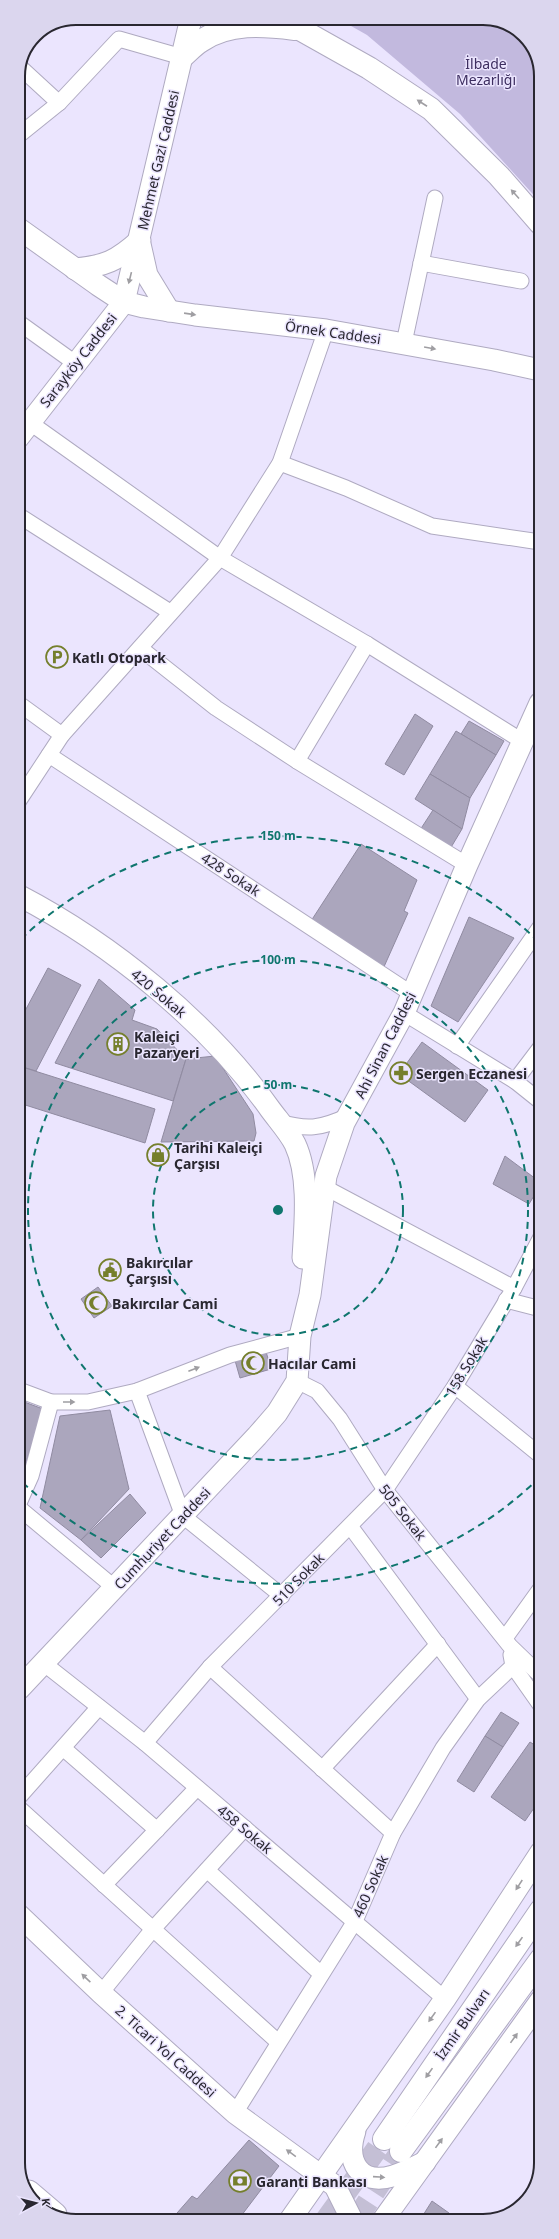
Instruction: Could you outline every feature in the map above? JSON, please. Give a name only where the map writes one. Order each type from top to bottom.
[{"type":"main road","name":"Mehmet Gazi Caddesi","points":[[124,302],[140,240],[144,210],[189,25]]},
{"type":"main road","points":[[182,57],[201,41],[221,31],[249,25]]},
{"type":"main road","points":[[290,25],[369,68],[432,109],[499,176],[534,216]]},
{"type":"main road","points":[[25,233],[124,302]]},
{"type":"main road","points":[[75,269],[109,263],[124,255],[140,240]]},
{"type":"main road","points":[[140,240],[147,275],[169,311]]},
{"type":"main road","name":"Örnek Caddesi","points":[[124,302],[169,311],[326,330],[404,343],[534,369]]},
{"type":"main road","name":"Sarayköy Caddesi","points":[[25,429],[124,302]]},
{"type":"main road","name":"Ahi Sinan Caddesi","points":[[297,1381],[301,1332],[310,1295],[326,1188],[326,1176],[348,1116],[404,1013],[467,865],[534,716]]},
{"type":"main road","name":"420 Sokak","points":[[25,899],[81,930],[163,994],[208,1035],[258,1092],[295,1144],[302,1167],[306,1209],[301,1297],[301,1332]]},
{"type":"main road","name":"Cumhuriyet Caddesi","points":[[25,1678],[115,1588],[257,1436],[276,1413],[297,1381]]},
{"type":"main road","points":[[294,2214],[445,1999],[534,1863]]},
{"type":"main road","name":"İzmir Bulvarı","points":[[384,2139],[534,1920]]},
{"type":"main road","name":"2. Ticari Yol Caddesi","points":[[25,1921],[101,1993],[235,2113],[336,2186],[349,2214]]},
{"type":"main road","name":"İzmir Bulvarı","points":[[401,2151],[534,1969]]},
{"type":"main road","points":[[387,2214],[534,2010]]},
{"type":"main road","points":[[362,2116],[351,2145],[353,2162],[362,2172],[369,2176],[384,2178],[394,2176],[425,2162]]},
{"type":"street","points":[[25,130],[59,103],[119,39],[182,57]]},
{"type":"street","points":[[25,72],[59,103]]},
{"type":"street","points":[[404,343],[435,198]]},
{"type":"street","points":[[421,263],[521,281]]},
{"type":"street","points":[[25,327],[75,363]]},
{"type":"street","points":[[25,791],[62,735],[140,648],[170,612],[220,558],[280,463],[326,330]]},
{"type":"street","points":[[25,431],[220,558],[367,644],[522,741]]},
{"type":"street","points":[[280,463],[346,488],[432,526],[534,541]]},
{"type":"street","points":[[25,519],[170,612]]},
{"type":"street","points":[[297,761],[367,644]]},
{"type":"street","points":[[140,648],[216,708],[297,761],[467,865]]},
{"type":"street","points":[[25,709],[62,735]]},
{"type":"street","name":"428 Sokak","points":[[49,755],[412,994]]},
{"type":"street","points":[[457,1046],[534,936]]},
{"type":"street","points":[[404,1013],[515,1081],[534,1096]]},
{"type":"street","points":[[515,1081],[534,1056]]},
{"type":"street","points":[[279,1122],[308,1129],[324,1126],[348,1116]]},
{"type":"street","points":[[326,1188],[510,1294],[534,1306]]},
{"type":"street","name":"158 Sokak","points":[[385,1490],[455,1386],[510,1294],[534,1248]]},
{"type":"street","points":[[25,1392],[51,1402],[88,1402],[137,1391],[230,1355],[301,1332]]},
{"type":"street","name":"505 Sokak","points":[[297,1381],[317,1391],[336,1414],[385,1490],[508,1642],[534,1669]]},
{"type":"street","points":[[455,1386],[534,1450]]},
{"type":"street","points":[[137,1391],[183,1516],[282,1596]]},
{"type":"street","points":[[25,1490],[31,1476],[51,1402]]},
{"type":"street","name":"510 Sokak","points":[[145,1743],[210,1667],[282,1596],[385,1490]]},
{"type":"street","points":[[25,1513],[115,1588]]},
{"type":"street","points":[[350,1526],[478,1700]]},
{"type":"street","points":[[534,1599],[508,1642],[513,1666],[534,1696]]},
{"type":"street","points":[[322,1769],[438,1644]]},
{"type":"street","name":"458 Sokak","points":[[42,1662],[145,1743],[445,1999]]},
{"type":"street","name":"460 Sokak","points":[[235,2113],[355,1921],[393,1833],[443,1748],[478,1700],[513,1666]]},
{"type":"street","points":[[210,1667],[393,1833]]},
{"type":"street","points":[[25,1790],[99,1707]]},
{"type":"street","points":[[63,1748],[157,1830]]},
{"type":"street","points":[[104,1885],[197,1788]]},
{"type":"street","points":[[25,1813],[278,2042]]},
{"type":"street","points":[[101,1993],[153,1929],[245,1828]]},
{"type":"street","points":[[207,1870],[321,1974]]},
{"type":"green space","name":"İlbade Mezarlığı","points":[[349,25],[486,25],[503,29],[517,38],[527,50],[533,66],[534,195],[460,114],[367,35]]},
{"type":"building","points":[[415,714],[433,726],[404,775],[385,764]]},
{"type":"building","points":[[469,721],[504,741],[496,755],[461,734]]},
{"type":"building","points":[[456,731],[496,755],[470,798],[430,774]]},
{"type":"building","points":[[430,774],[470,798],[462,829],[415,799]]},
{"type":"building","points":[[433,810],[462,829],[450,849],[420,830]]},
{"type":"building","points":[[361,844],[417,880],[404,911],[408,913],[383,969],[311,921]]},
{"type":"building","points":[[469,917],[514,938],[458,1022],[431,1006]]},
{"type":"building","points":[[48,968],[81,985],[36,1071],[25,1068],[25,1011]]},
{"type":"building","name":"Kaleiçi Pazaryeri","points":[[99,979],[135,1010],[132,1020],[157,1029],[186,1059],[173,1101],[55,1063]]},
{"type":"building","points":[[422,1042],[488,1090],[465,1122],[399,1074]]},
{"type":"building","points":[[215,1056],[253,1114],[256,1133],[254,1141],[161,1142],[186,1059]]},
{"type":"building","points":[[25,1068],[155,1109],[145,1143],[25,1105]]},
{"type":"building","points":[[505,1156],[534,1178],[534,1196],[529,1204],[493,1184]]},
{"type":"building","name":"Bakırcılar Cami","points":[[98,1287],[112,1306],[94,1318],[81,1299]]},
{"type":"building","name":"Hacılar Cami","points":[[265,1348],[271,1369],[240,1378],[234,1357]]},
{"type":"building","points":[[25,1402],[43,1409],[25,1465]]},
{"type":"building","points":[[110,1410],[129,1489],[81,1540],[40,1508],[60,1416]]},
{"type":"building","points":[[130,1494],[146,1513],[101,1558],[81,1540]]},
{"type":"building","points":[[501,1712],[519,1723],[503,1747],[485,1736]]},
{"type":"building","points":[[485,1736],[503,1747],[474,1792],[457,1781]]},
{"type":"building","points":[[530,1742],[534,1745],[534,1808],[525,1821],[491,1797]]},
{"type":"building","name":"Garanti Bankası","points":[[249,2140],[279,2166],[243,2214],[176,2214],[192,2196],[197,2199]]},
{"type":"building","points":[[432,2201],[449,2213],[448,2214],[424,2214]]},
{"type":"tunnel","points":[[330,2214],[384,2139]]},
{"type":"tunnel","points":[[360,2214],[401,2151]]},
{"type":"place","name":"Katlı Otopark","points":[[57,657]]},
{"type":"place","name":"Kaleiçi Pazaryeri","points":[[118,1044]]},
{"type":"place","name":"Sergen Eczanesi","points":[[401,1073]]},
{"type":"place","name":"Tarihi Kaleiçi Çarşısı","points":[[158,1155]]},
{"type":"place","name":"Bakırcılar Çarşısı","points":[[110,1270]]},
{"type":"place","name":"Bakırcılar Cami","points":[[96,1303]]},
{"type":"place","name":"Hacılar Cami","points":[[253,1363]]},
{"type":"place","name":"Garanti Bankası","points":[[240,2181]]}]
